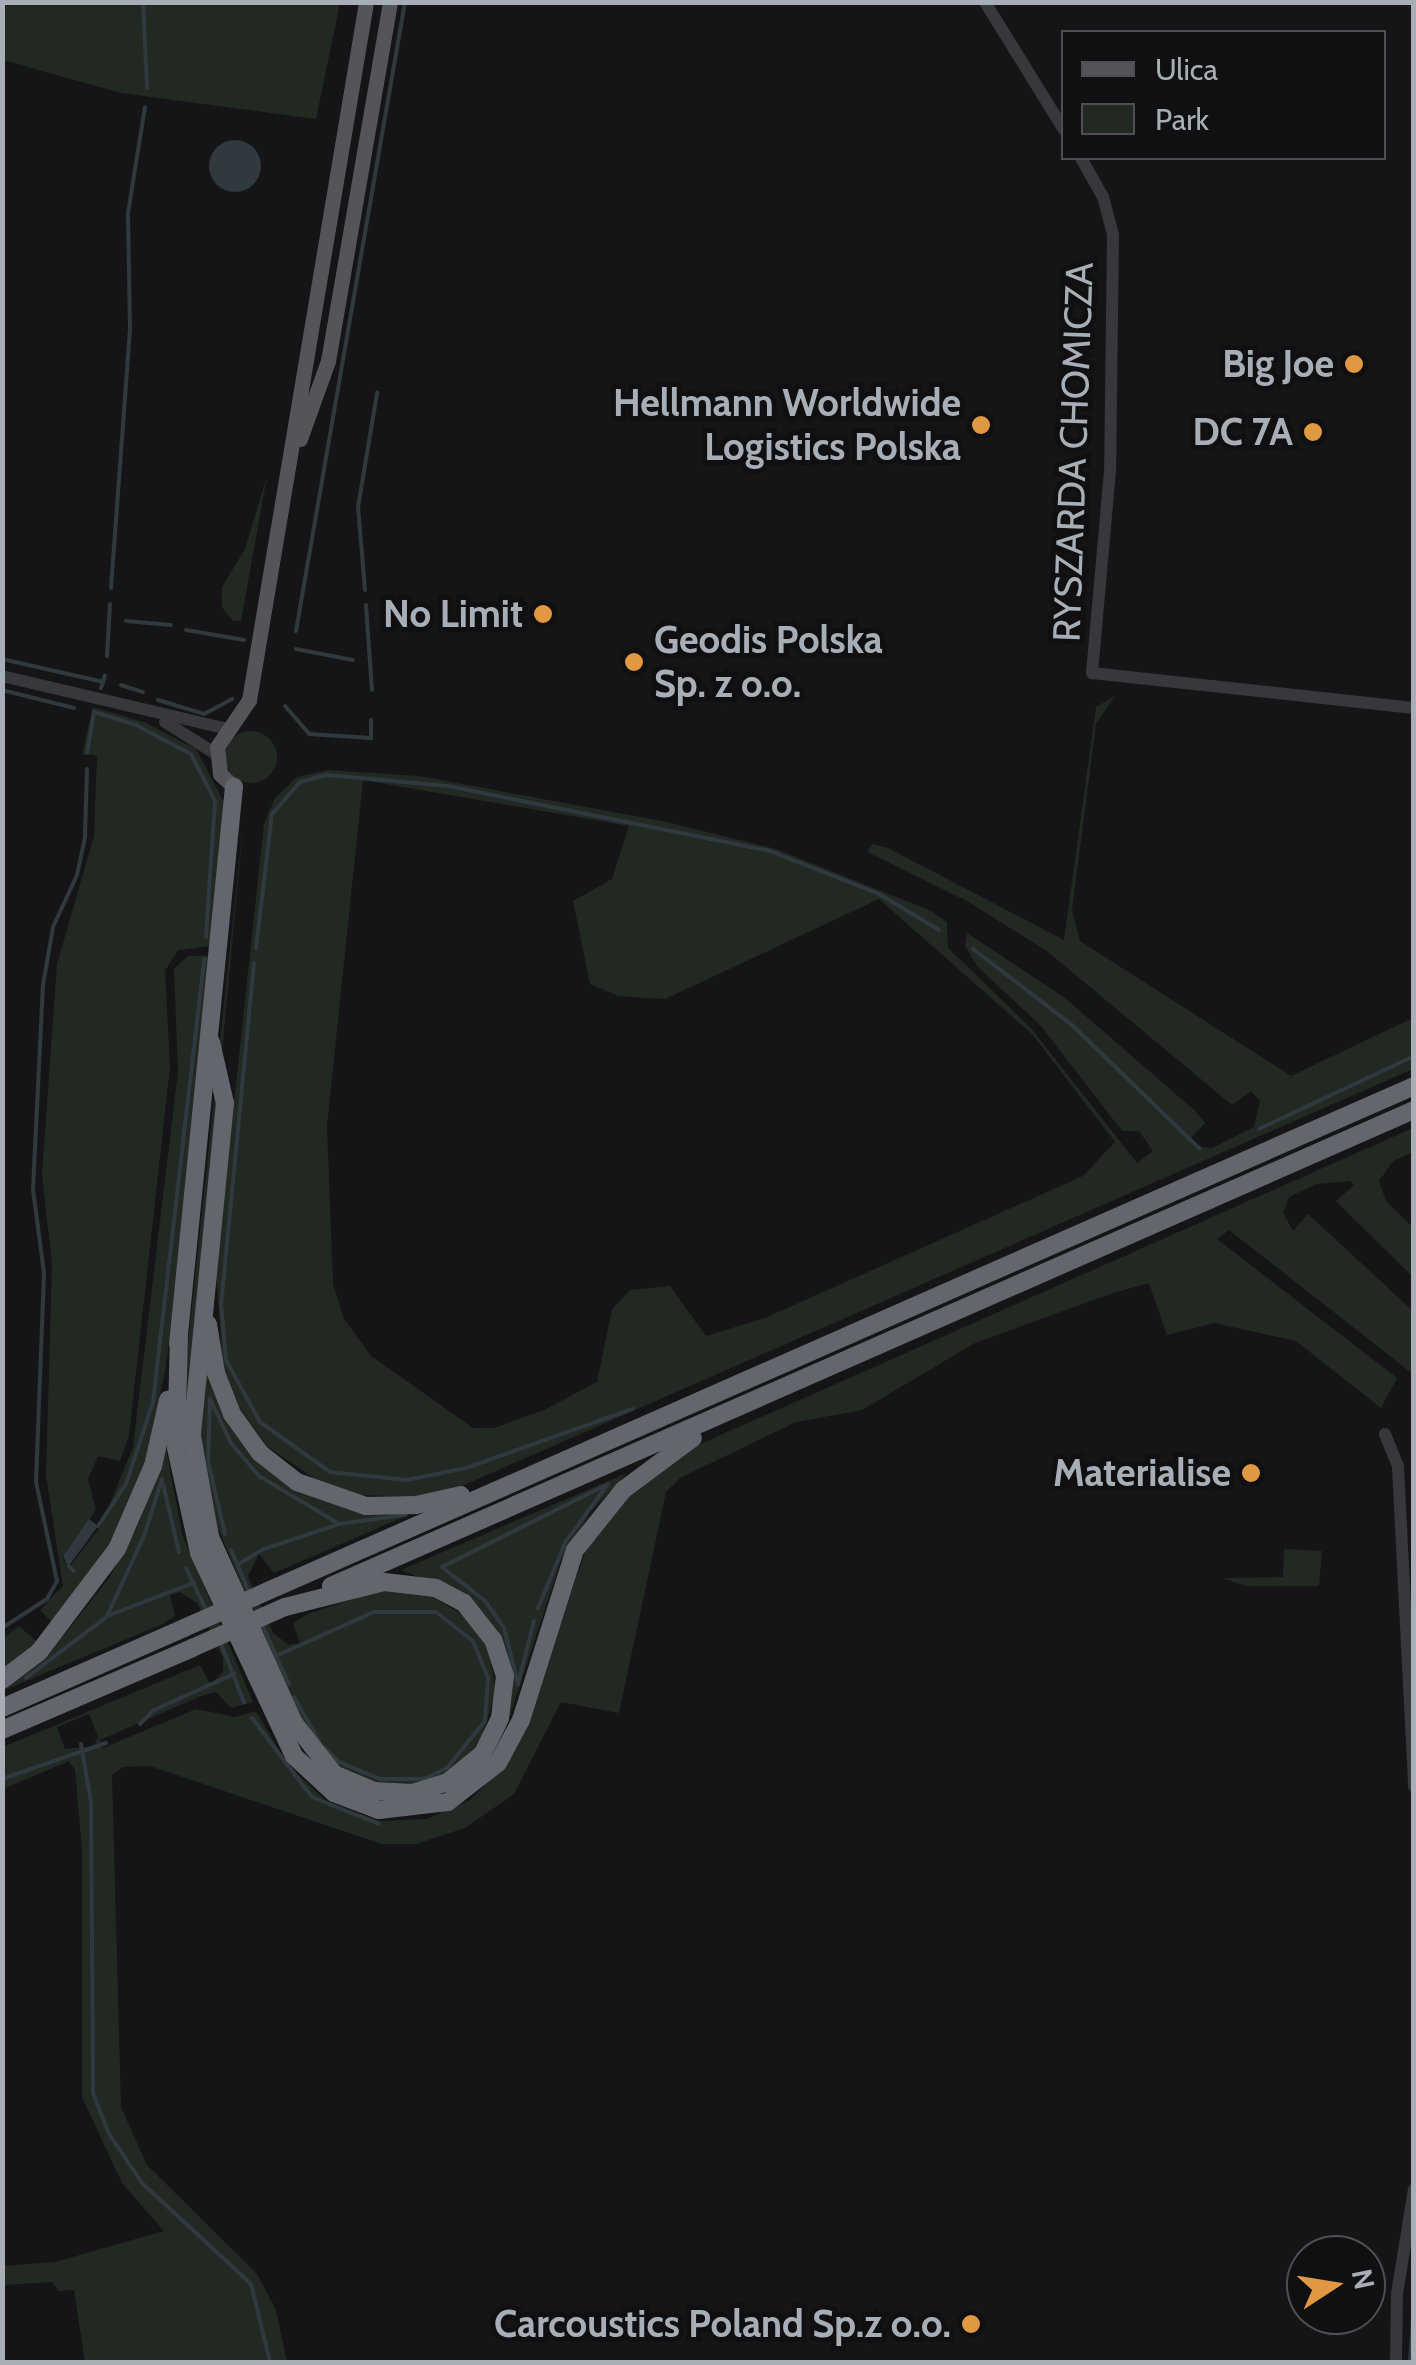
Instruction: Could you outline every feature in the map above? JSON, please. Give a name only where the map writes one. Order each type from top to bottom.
[{"type":"highway","points":[[234,787],[180,1335],[176,1448],[199,1552],[294,1756],[334,1793],[379,1810],[436,1806],[484,1778],[521,1720],[564,1571],[589,1530],[646,1470],[740,1408]]},
{"type":"highway","points":[[210,1042],[225,1103],[192,1407],[198,1490],[222,1566],[294,1723],[334,1774],[386,1793],[436,1788],[483,1753],[500,1718],[504,1676],[493,1640],[464,1603],[420,1584],[384,1582],[286,1607]]},
{"type":"highway","points":[[2,1708],[1414,1086]]},
{"type":"highway","points":[[2,1730],[1414,1110]]},
{"type":"highway","points":[[208,1266],[209,1340],[222,1394],[260,1453],[318,1492],[366,1506],[428,1503],[629,1430]]},
{"type":"highway","points":[[2,1680],[39,1652],[122,1540],[154,1466],[180,1335]]},
{"type":"main road","points":[[234,787],[220,774],[216,754],[249,700],[366,2]]},
{"type":"main road","points":[[288,476],[328,361],[390,2]]},
{"type":"street","points":[[985,2],[1061,125]]},
{"type":"street","name":"RYSZARDA CHOMICZA","points":[[1082,160],[1103,197],[1112,234],[1110,472],[1092,673],[1414,708]]},
{"type":"street","points":[[2,676],[159,718],[228,729]]},
{"type":"street","points":[[159,718],[216,754]]},
{"type":"street","points":[[1385,1434],[1398,1467],[1414,1788]]},
{"type":"street","points":[[1396,2362],[1397,2294],[1414,2189]]},
{"type":"green space","points":[[2,3],[340,3],[316,119],[121,93],[3,60]]},
{"type":"green space","points":[[267,476],[241,621],[233,621],[222,607],[222,587],[245,549]]},
{"type":"green space","points":[[1115,696],[1096,724],[1072,910],[1080,941],[1291,1076],[1413,1018],[1413,1069],[462,1486],[418,1497],[359,1495],[319,1482],[267,1446],[238,1406],[223,1369],[216,1270],[264,824],[275,798],[297,777],[328,770],[419,776],[662,821],[776,849],[931,911],[947,922],[948,948],[1030,1027],[1137,1163],[1153,1151],[1139,1131],[1122,1131],[1041,1026],[977,966],[965,946],[967,933],[1065,998],[1194,1110],[1205,1123],[1189,1140],[1197,1146],[1212,1148],[1254,1127],[1260,1101],[1251,1091],[1232,1105],[1048,952],[967,901],[867,852],[872,844],[888,848],[1064,940],[1096,707]],"holes":[[[363,780],[629,826],[612,879],[573,901],[590,984],[618,996],[665,999],[879,899],[1033,1035],[1115,1142],[1083,1176],[765,1318],[706,1336],[670,1286],[630,1290],[612,1309],[597,1382],[544,1410],[494,1428],[473,1428],[371,1356],[344,1319],[333,1284],[327,1126]]]},
{"type":"green space","points":[[93,707],[144,722],[196,749],[225,804],[211,946],[178,950],[165,971],[170,1067],[129,1436],[120,1461],[98,1456],[88,1479],[96,1510],[62,1557],[68,1569],[101,1526],[133,1447],[178,1071],[174,969],[188,956],[207,956],[211,963],[166,1367],[145,1465],[102,1560],[53,1623],[40,1610],[63,1586],[46,1475],[52,1263],[42,1175],[57,964],[94,836],[97,755],[82,754]]},
{"type":"green space","points":[[251,731],[269,739],[277,757],[269,775],[251,783],[233,775],[225,757],[233,739]]},
{"type":"green space","points":[[245,807],[185,1445],[197,1516],[213,1561],[286,1727],[312,1766],[296,1749],[209,1561],[187,1490],[182,1400]]},
{"type":"green space","points":[[1413,1128],[1413,1152],[1393,1161],[1379,1181],[1386,1201],[1413,1228],[1413,1277],[1336,1201],[1354,1185],[1350,1181],[1316,1184],[1289,1197],[1283,1213],[1293,1231],[1308,1214],[1413,1311],[1413,1374],[1229,1230],[1217,1239],[1397,1378],[1381,1408],[1296,1341],[1214,1323],[1167,1335],[1149,1283],[1110,1294],[975,1343],[862,1410],[796,1422],[680,1478],[666,1492],[619,1713],[561,1702],[514,1794],[465,1828],[416,1844],[382,1844],[150,1766],[123,1767],[112,1775],[121,2107],[147,2165],[257,2274],[276,2310],[287,2362],[85,2362],[74,2290],[59,2291],[52,2282],[3,2285],[3,2266],[55,2262],[164,2231],[122,2183],[82,2097],[82,1850],[75,1770],[69,1761],[3,1789],[3,1747],[200,1665],[211,1686],[223,1671],[223,1658],[197,1603],[180,1592],[170,1595],[175,1616],[163,1624],[2,1691],[65,1634],[109,1578],[137,1528],[166,1448],[182,1534],[253,1702],[231,1708],[216,1692],[201,1696],[100,1740],[103,1748],[196,1709],[235,1717],[256,1711],[287,1764],[328,1803],[381,1821],[427,1819],[470,1800],[506,1764],[526,1727],[587,1546],[623,1500],[687,1450]],"holes":[[[89,1714],[98,1736],[94,1746],[65,1749],[57,1727]]]},
{"type":"green space","points":[[204,1362],[228,1422],[292,1486],[347,1509],[413,1513],[274,1573],[259,1554],[248,1576],[273,1633],[289,1645],[300,1643],[293,1623],[308,1614],[380,1590],[428,1594],[465,1616],[488,1649],[496,1691],[480,1742],[448,1773],[411,1786],[385,1786],[337,1766],[301,1724],[212,1515],[200,1448]]},
{"type":"green space","points":[[627,1473],[592,1510],[561,1560],[501,1743],[468,1781],[419,1803],[387,1805],[353,1797],[329,1784],[312,1766],[345,1790],[385,1802],[426,1799],[468,1778],[507,1722],[512,1690],[506,1649],[465,1595],[401,1570]]},
{"type":"green space","points":[[1284,1549],[1322,1551],[1319,1586],[1246,1586],[1223,1578],[1283,1577]]},
{"type":"green space","points":[[51,1625],[41,1638],[3,1674],[3,1638],[19,1626],[36,1641]]},
{"type":"shaded area","points":[[235,140],[253,148],[261,166],[253,184],[235,192],[217,184],[209,166],[217,148]]},
{"type":"shaded area","points":[[89,1519],[98,1526],[68,1567],[63,1556]]},
{"type":"waterway","points":[[143,2],[147,88]]},
{"type":"waterway","points":[[296,631],[405,2]]},
{"type":"waterway","points":[[111,588],[130,329],[128,213],[145,107]]},
{"type":"waterway","points":[[365,590],[358,507],[377,393]]},
{"type":"waterway","points":[[107,656],[110,604]]},
{"type":"waterway","points":[[366,605],[372,690]]},
{"type":"waterway","points":[[126,621],[171,625]]},
{"type":"waterway","points":[[186,630],[244,640]]},
{"type":"waterway","points":[[296,649],[353,660]]},
{"type":"waterway","points":[[2,659],[103,682]]},
{"type":"waterway","points":[[101,688],[105,676]]},
{"type":"waterway","points":[[121,685],[143,692]]},
{"type":"waterway","points":[[2,690],[74,708]]},
{"type":"waterway","points":[[158,700],[204,714],[232,699]]},
{"type":"waterway","points":[[285,706],[309,734],[371,738],[371,720]]},
{"type":"waterway","points":[[87,753],[94,712],[136,725],[191,754],[215,801],[206,937]]},
{"type":"waterway","points":[[2,1628],[47,1599],[57,1581],[36,1482],[44,1273],[33,1189],[43,985],[53,927],[77,875],[85,836],[87,769]]},
{"type":"waterway","points":[[256,948],[272,814],[300,782],[327,775],[448,786],[770,851],[879,894],[939,930]]},
{"type":"waterway","points":[[973,949],[1072,1025],[1200,1149]]},
{"type":"waterway","points":[[98,1526],[126,1484],[153,1402],[204,959]]},
{"type":"waterway","points":[[254,963],[221,1303],[226,1360],[260,1422],[330,1472],[407,1480],[466,1468],[633,1409]]},
{"type":"waterway","points":[[1259,1129],[1414,1056]]},
{"type":"waterway","points":[[210,1399],[231,1443],[259,1476],[339,1524]]},
{"type":"waterway","points":[[210,1399],[208,1461],[225,1534]]},
{"type":"waterway","points":[[162,1479],[144,1536],[107,1616],[194,1583]]},
{"type":"waterway","points":[[163,1484],[179,1552]]},
{"type":"waterway","points":[[534,1621],[518,1684],[504,1628],[485,1601],[442,1567],[608,1484],[566,1541],[538,1608]]},
{"type":"waterway","points":[[237,1565],[264,1549],[339,1524],[405,1515]]},
{"type":"waterway","points":[[231,1550],[249,1592]]},
{"type":"waterway","points":[[69,1566],[74,1571]]},
{"type":"waterway","points":[[186,1568],[206,1610]]},
{"type":"waterway","points":[[289,1684],[276,1656],[374,1612],[436,1612],[473,1641],[488,1678],[485,1721],[447,1768],[423,1779],[380,1779],[339,1762],[325,1748]]},
{"type":"waterway","points":[[26,1678],[105,1618]]},
{"type":"waterway","points":[[262,1624],[276,1656]]},
{"type":"waterway","points":[[220,1641],[244,1702]]},
{"type":"waterway","points":[[140,1724],[154,1710],[234,1674]]},
{"type":"waterway","points":[[294,1697],[319,1741]]},
{"type":"waterway","points":[[252,1718],[312,1797],[379,1824]]},
{"type":"waterway","points":[[2,1779],[106,1743]]},
{"type":"waterway","points":[[81,1744],[91,1802],[93,2093],[109,2134],[142,2183],[251,2284],[270,2362]]},
{"type":"waterway","points":[[1410,2362],[1414,2303]]},
{"type":"place","name":"Big Joe","points":[[1354,364]]},
{"type":"place","name":"Hellmann Worldwide Logistics Polska","points":[[981,425]]},
{"type":"place","name":"DC 7A","points":[[1313,432]]},
{"type":"place","name":"No Limit","points":[[543,614]]},
{"type":"place","name":"Geodis Polska Sp. z o.o.","points":[[634,662]]},
{"type":"place","name":"Materialise","points":[[1251,1473]]},
{"type":"place","name":"Carcoustics Poland Sp.z o.o.","points":[[971,2324]]}]
